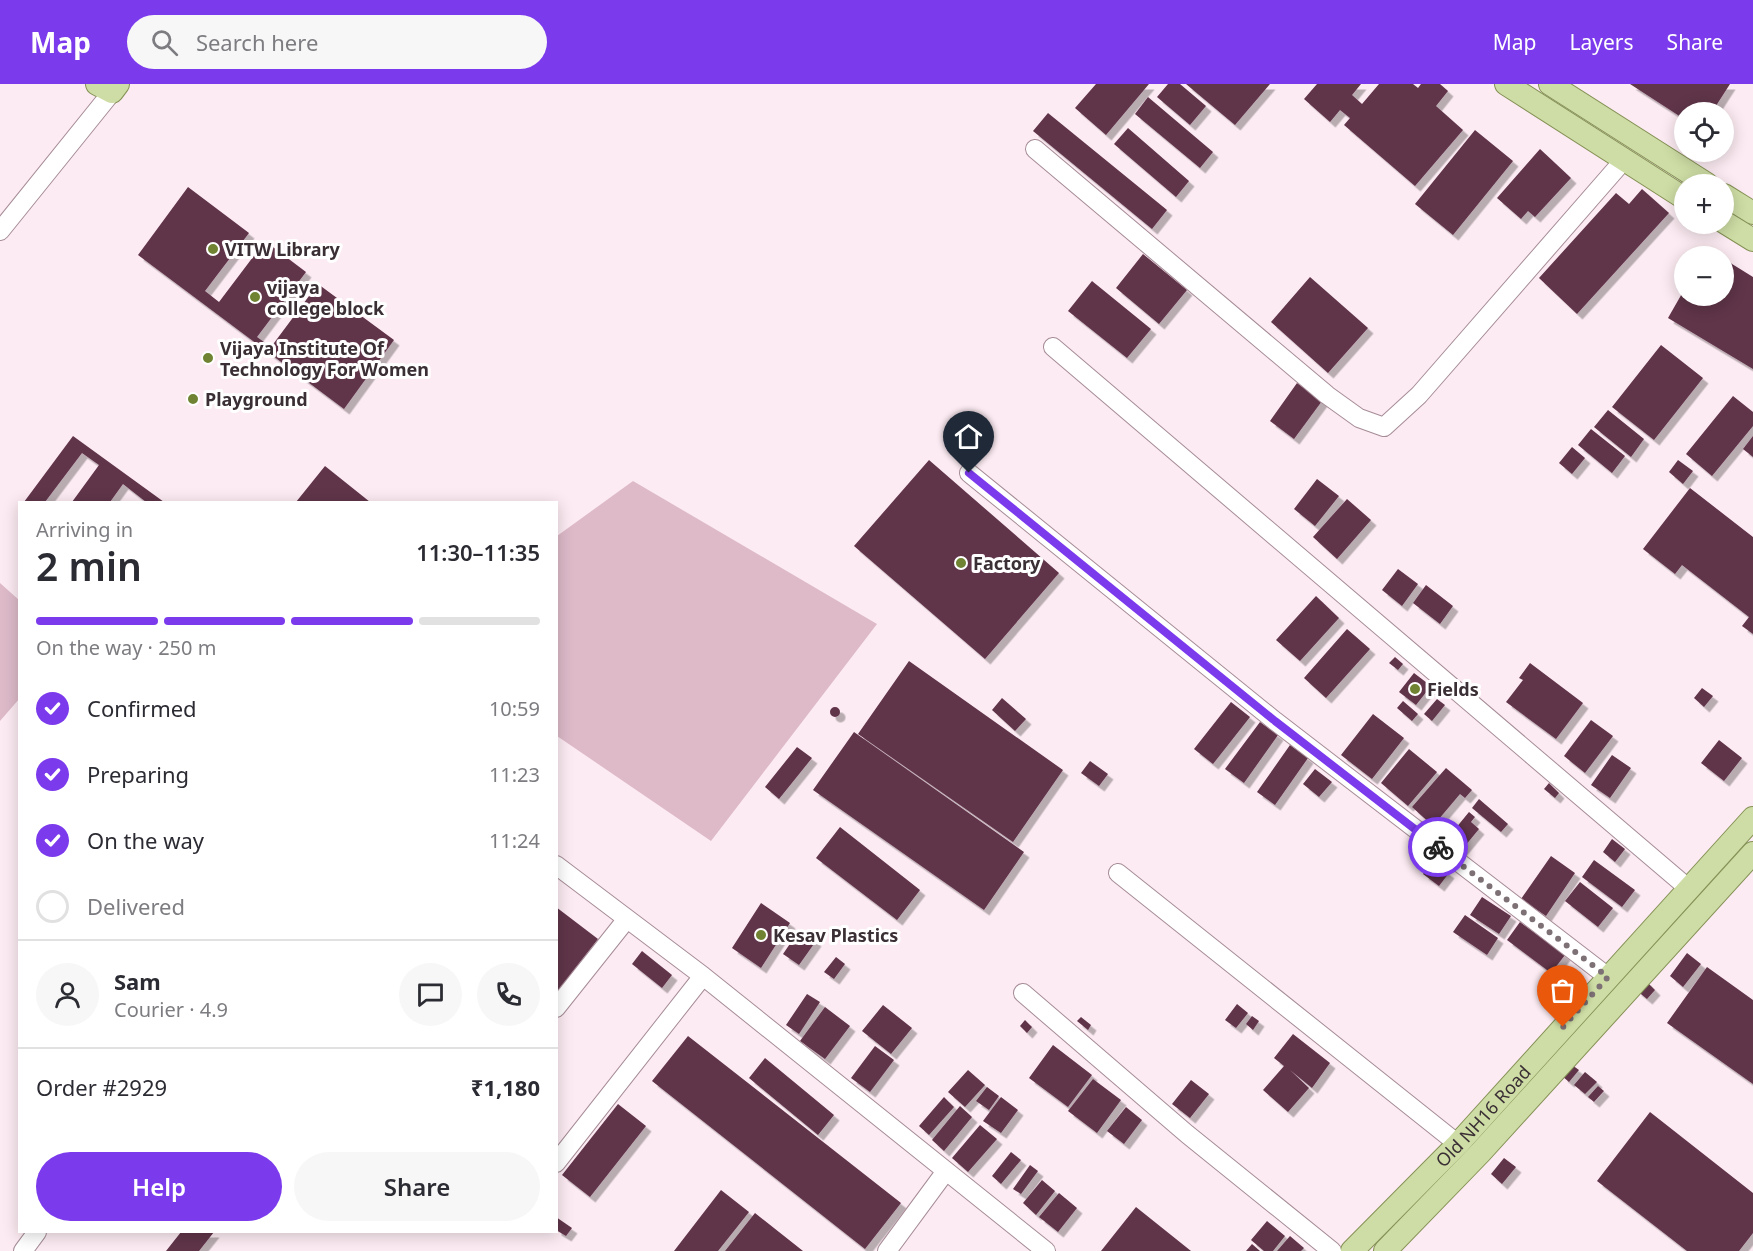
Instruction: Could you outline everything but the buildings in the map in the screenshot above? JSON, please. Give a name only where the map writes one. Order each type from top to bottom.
[{"type":"main road","points":[[1506,84],[1674,192]]},
{"type":"main road","points":[[1550,84],[1691,174]]},
{"type":"main road","points":[[1734,201],[1753,213]]},
{"type":"main road","points":[[1734,228],[1753,240]]},
{"type":"main road","name":"Old NH16 Road","points":[[1352,1251],[1458,1144],[1753,818]]},
{"type":"main road","name":"Old NH16 Road","points":[[1385,1251],[1480,1153],[1753,853]]},
{"type":"street","points":[[0,231],[109,87]]},
{"type":"street","points":[[1035,149],[1327,395],[1359,418],[1384,427],[1419,395],[1623,161]]},
{"type":"street","points":[[1053,346],[1688,888]]},
{"type":"street","points":[[969,473],[1275,721],[1608,977]]},
{"type":"street","points":[[558,867],[703,976],[1046,1251]]},
{"type":"street","points":[[1118,873],[1458,1144]]},
{"type":"street","points":[[558,1005],[626,920]]},
{"type":"street","points":[[558,1160],[703,976]]},
{"type":"street","points":[[1023,993],[1187,1134],[1332,1251]]},
{"type":"street","points":[[887,1251],[946,1171]]},
{"type":"street","points":[[23,1251],[35,1233]]},
{"type":"shaded area","points":[[633,481],[877,624],[711,841],[558,737],[558,535]]},
{"type":"shaded area","points":[[0,583],[18,599],[18,700],[0,721]]},
{"type":"way so far","points":[[1438,847],[1608,977],[1563,1027]]},
{"type":"place","name":"VITW Library","points":[[213,249]]},
{"type":"place","name":"vijaya college block","points":[[255,297]]},
{"type":"place","name":"Vijaya Institute Of Technology For Women","points":[[208,358]]},
{"type":"place","name":"Playground","points":[[193,399]]},
{"type":"place","name":"Factory","points":[[961,563]]},
{"type":"place","name":"Fields","points":[[1415,689]]},
{"type":"place","name":"Kesav Plastics","points":[[761,935]]},
{"type":"route","points":[[969,473],[1275,721],[1438,847]]}]
